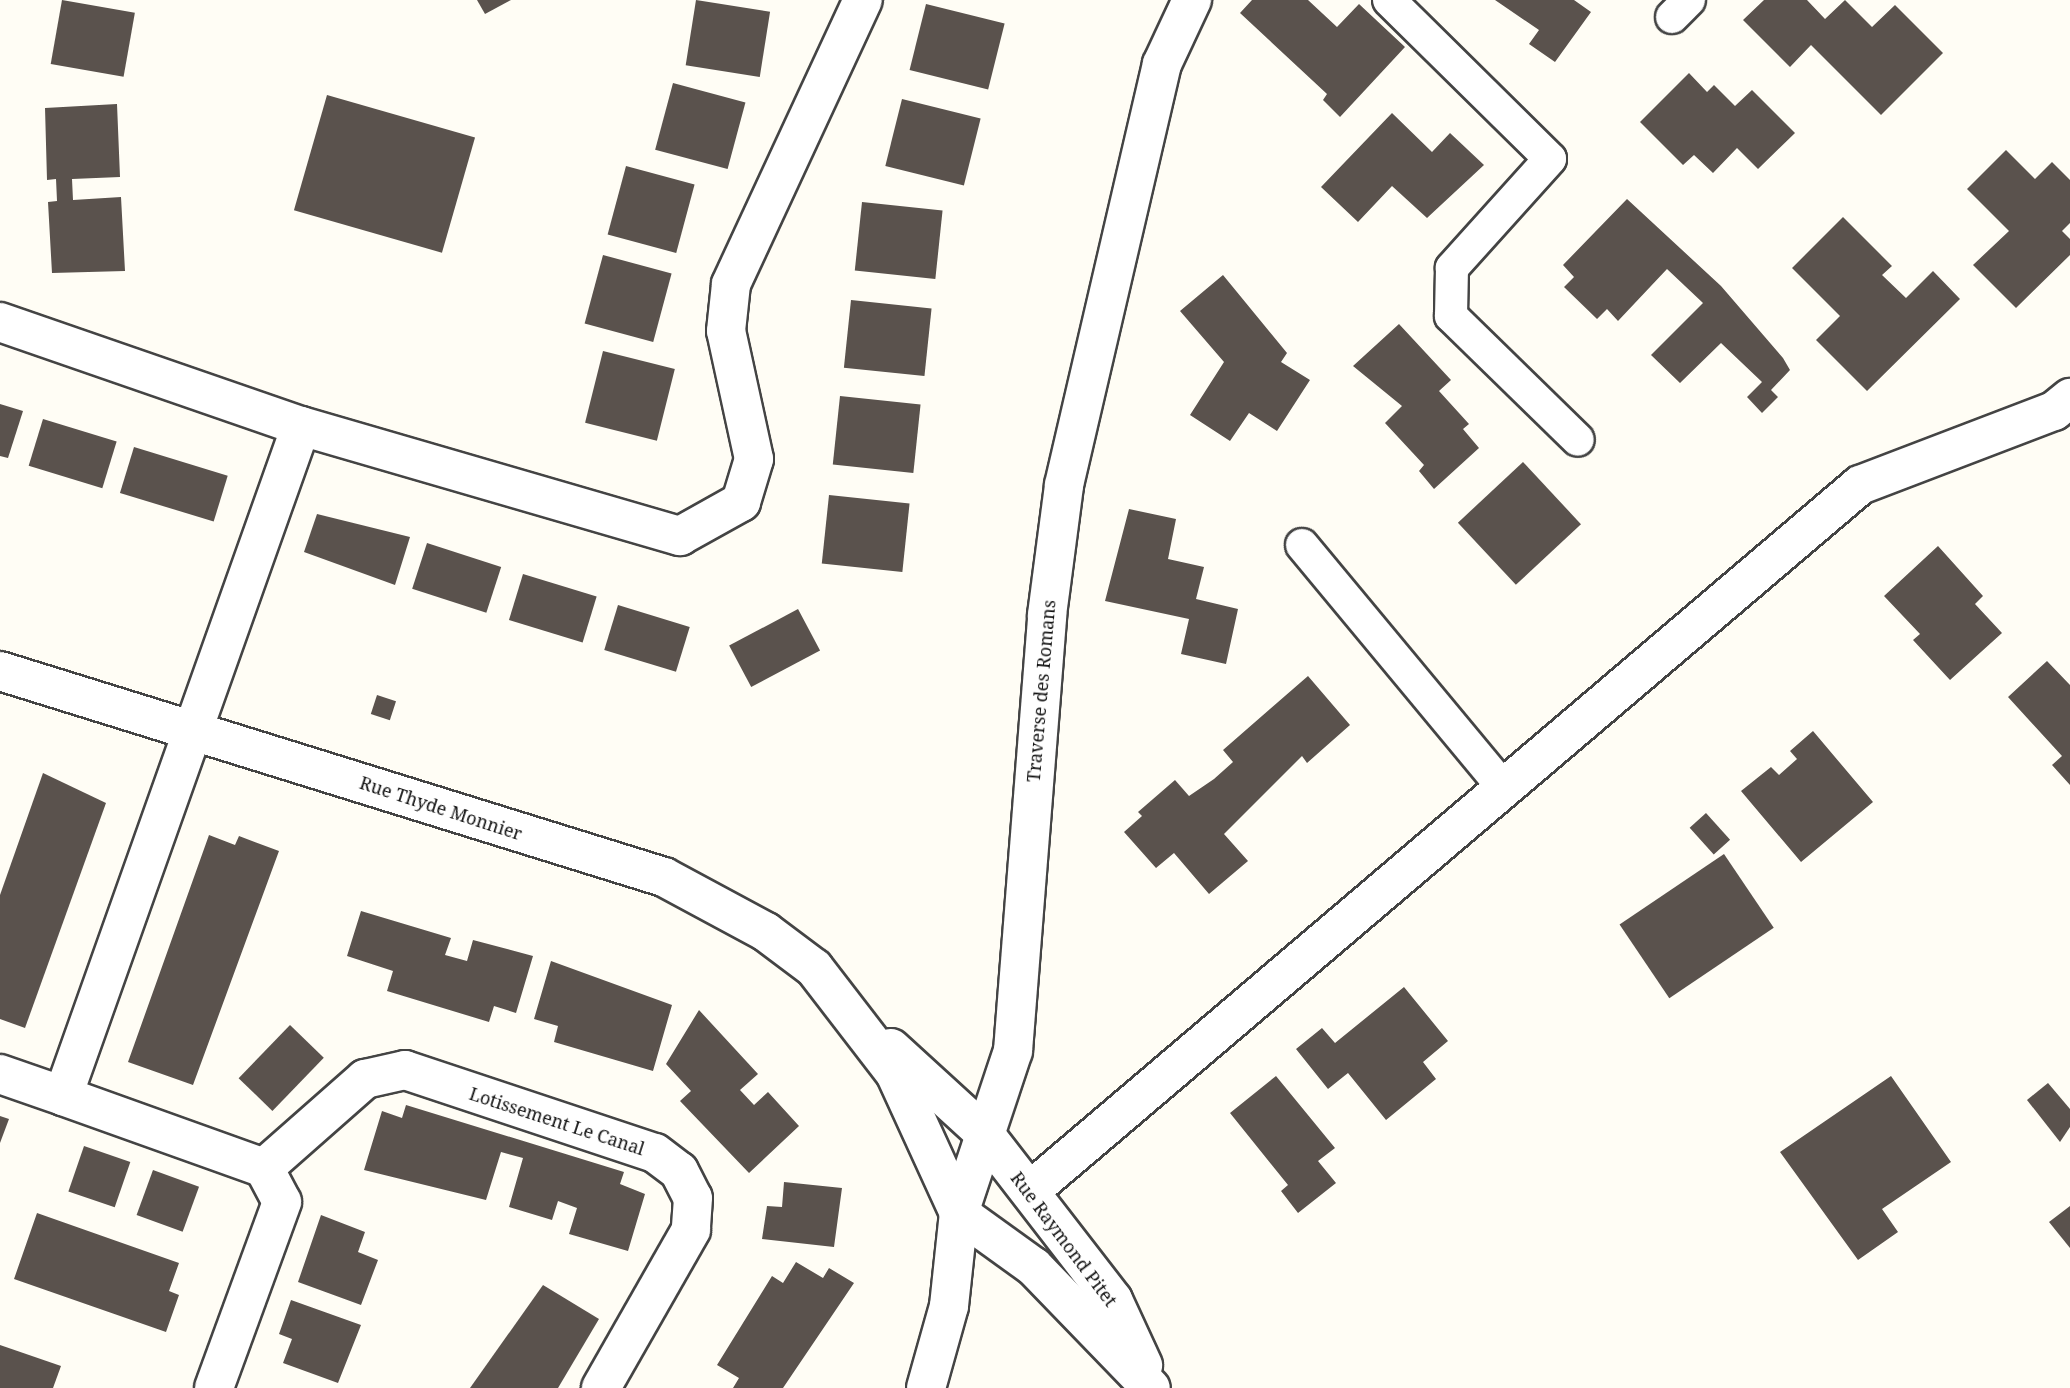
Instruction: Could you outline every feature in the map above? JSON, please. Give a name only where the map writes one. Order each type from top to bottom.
[{"type":"street","points":[[0,322],[301,426],[680,536],[741,502],[754,459],[726,331],[731,284],[863,0]]},
{"type":"street","name":"Traverse des Romans","points":[[926,1388],[949,1306],[959,1213],[1013,1051],[1047,615],[1064,485],[1162,64],[1192,0]]},
{"type":"street","points":[[1030,1191],[1860,485],[1956,452],[2070,398]]},
{"type":"street","points":[[63,1096],[191,727],[301,426]]},
{"type":"street","name":"Rue Thyde Monnier","points":[[0,671],[191,727],[664,877],[766,932],[814,968],[848,1008],[895,1073],[959,1213]]},
{"type":"street","name":"Rue Thyde Monnier","points":[[848,1008],[984,1133]]},
{"type":"street","name":"Lotissement Le Canal","points":[[264,1168],[365,1079],[405,1070],[655,1153],[679,1171],[694,1198],[691,1230],[601,1388]]},
{"type":"street","points":[[0,1074],[264,1168],[282,1202],[214,1388]]},
{"type":"street","name":"Rue Raymond Pitet","points":[[984,1133],[1113,1300],[1152,1388]]},
{"type":"street","name":"Rue Raymond Pitet","points":[[959,1213],[1034,1267],[1152,1388]]},
{"type":"lane","points":[[1389,0],[1550,159],[1452,268],[1451,316],[1578,440]]},
{"type":"lane","points":[[1302,544],[1503,786]]},
{"type":"building","points":[[62,0],[135,13],[124,77],[51,64]]},
{"type":"building","points":[[477,0],[511,0],[485,14]]},
{"type":"building","points":[[696,0],[770,12],[760,77],[686,65]]},
{"type":"building","points":[[1252,0],[1308,0],[1337,27],[1359,4],[1405,47],[1340,117],[1323,100],[1327,94],[1240,13]]},
{"type":"building","points":[[1495,0],[1574,0],[1591,12],[1555,62],[1529,44],[1539,30]]},
{"type":"building","points":[[1764,0],[1807,0],[1825,19],[1845,0],[1872,27],[1895,5],[1943,53],[1881,115],[1811,45],[1790,67],[1743,20]]},
{"type":"building","points":[[926,4],[1005,24],[988,90],[910,70]]},
{"type":"building","points":[[1689,73],[1707,92],[1714,85],[1735,106],[1752,90],[1795,133],[1758,169],[1737,148],[1713,173],[1694,155],[1683,165],[1640,122]]},
{"type":"building","points":[[673,83],[745,102],[728,169],[655,150]]},
{"type":"building","points":[[327,95],[475,137],[442,253],[294,210]]},
{"type":"building","points":[[902,99],[981,119],[964,186],[885,166]]},
{"type":"building","points":[[117,104],[120,177],[72,179],[73,200],[121,197],[125,271],[52,273],[48,202],[57,201],[56,179],[47,180],[45,108]]},
{"type":"building","points":[[1392,113],[1432,152],[1450,133],[1484,165],[1427,218],[1392,186],[1358,222],[1321,187]]},
{"type":"building","points":[[2006,150],[2035,179],[2052,162],[2070,180],[2070,223],[2062,231],[2070,239],[2070,255],[2016,308],[1973,265],[2009,231],[1967,189]]},
{"type":"building","points":[[626,166],[695,184],[676,253],[608,235]]},
{"type":"building","points":[[1627,199],[1721,286],[1783,358],[1790,370],[1771,390],[1778,397],[1762,413],[1747,397],[1762,382],[1721,343],[1680,383],[1651,355],[1703,303],[1667,269],[1618,321],[1607,309],[1597,319],[1564,287],[1574,277],[1563,265]]},
{"type":"building","points":[[862,202],[943,210],[935,279],[855,271]]},
{"type":"building","points":[[1843,217],[1892,266],[1882,275],[1906,298],[1933,271],[1960,299],[1867,391],[1816,340],[1840,316],[1792,268]]},
{"type":"building","points":[[603,255],[672,273],[653,342],[585,324]]},
{"type":"building","points":[[1223,275],[1287,353],[1281,362],[1310,380],[1277,431],[1249,413],[1230,441],[1190,415],[1224,362],[1180,311]]},
{"type":"building","points":[[851,300],[932,308],[924,376],[844,368]]},
{"type":"building","points":[[1399,324],[1451,380],[1439,391],[1469,424],[1463,429],[1479,448],[1434,489],[1419,471],[1424,465],[1385,423],[1402,406],[1353,366]]},
{"type":"building","points":[[603,351],[675,369],[657,441],[585,423]]},
{"type":"building","points":[[840,396],[921,404],[913,473],[833,465]]},
{"type":"building","points":[[0,404],[23,411],[8,458],[0,456]]},
{"type":"building","points":[[43,419],[117,442],[102,488],[29,466]]},
{"type":"building","points":[[134,447],[228,476],[214,522],[120,493]]},
{"type":"building","points":[[1523,462],[1581,524],[1516,585],[1458,523]]},
{"type":"building","points":[[829,495],[910,503],[902,572],[822,564]]},
{"type":"building","points":[[1129,509],[1176,519],[1168,559],[1204,567],[1196,599],[1238,609],[1226,664],[1181,654],[1189,619],[1105,601]]},
{"type":"building","points":[[317,514],[410,537],[395,585],[304,552]]},
{"type":"building","points":[[427,543],[501,567],[486,613],[412,589]]},
{"type":"building","points":[[1938,546],[1983,596],[1975,604],[2002,633],[1950,680],[1913,640],[1920,634],[1884,596]]},
{"type":"building","points":[[523,574],[597,597],[583,642],[509,620]]},
{"type":"building","points":[[618,605],[690,627],[676,672],[604,650]]},
{"type":"building","points":[[798,609],[820,650],[751,687],[729,646]]},
{"type":"building","points":[[2047,661],[2070,685],[2070,785],[2052,765],[2062,756],[2008,697]]},
{"type":"building","points":[[1308,676],[1350,725],[1307,763],[1302,756],[1224,834],[1248,861],[1209,894],[1174,853],[1156,868],[1124,832],[1142,816],[1138,812],[1175,780],[1189,796],[1214,779],[1233,762],[1223,750]]},
{"type":"building","points":[[377,695],[396,701],[390,720],[371,714]]},
{"type":"building","points":[[1813,731],[1873,802],[1801,862],[1741,791],[1771,767],[1779,775],[1797,759],[1790,751]]},
{"type":"building","points":[[43,773],[106,803],[25,1028],[0,1019],[0,895]]},
{"type":"building","points":[[1706,813],[1730,840],[1714,854],[1690,828]]},
{"type":"building","points":[[209,835],[235,845],[239,836],[279,851],[193,1085],[128,1062]]},
{"type":"building","points":[[1724,854],[1774,928],[1669,998],[1620,924]]},
{"type":"building","points":[[361,911],[451,938],[445,955],[467,961],[473,940],[533,956],[516,1013],[494,1006],[489,1022],[387,991],[393,971],[347,956]]},
{"type":"building","points":[[551,961],[672,1005],[653,1071],[554,1042],[558,1026],[534,1019]]},
{"type":"building","points":[[1404,987],[1448,1041],[1423,1062],[1436,1079],[1386,1120],[1348,1073],[1328,1089],[1296,1049],[1322,1028],[1335,1043]]},
{"type":"building","points":[[699,1010],[758,1074],[740,1090],[754,1105],[768,1092],[799,1126],[749,1173],[680,1101],[691,1091],[666,1064]]},
{"type":"building","points":[[290,1025],[324,1058],[272,1111],[239,1078]]},
{"type":"building","points":[[1276,1076],[1335,1148],[1318,1161],[1336,1183],[1298,1213],[1281,1191],[1288,1185],[1230,1113]]},
{"type":"building","points":[[1891,1076],[1951,1162],[1882,1209],[1898,1232],[1858,1260],[1780,1152]]},
{"type":"building","points":[[2048,1083],[2070,1109],[2070,1127],[2060,1142],[2027,1100]]},
{"type":"building","points":[[406,1105],[624,1172],[620,1184],[645,1194],[628,1251],[569,1234],[577,1208],[558,1201],[552,1220],[509,1207],[523,1158],[501,1152],[486,1200],[364,1170],[382,1111],[402,1118]]},
{"type":"building","points":[[0,1116],[9,1119],[0,1143]]},
{"type":"building","points":[[84,1146],[130,1162],[115,1207],[68,1191]]},
{"type":"building","points":[[153,1170],[199,1187],[183,1232],[137,1215]]},
{"type":"building","points":[[784,1182],[842,1188],[834,1247],[762,1239],[767,1206],[782,1207]]},
{"type":"building","points":[[2070,1206],[2070,1248],[2049,1222]]},
{"type":"building","points":[[37,1213],[179,1263],[169,1291],[179,1295],[166,1332],[14,1279]]},
{"type":"building","points":[[321,1215],[365,1232],[358,1252],[378,1260],[361,1305],[298,1282]]},
{"type":"building","points":[[796,1262],[823,1278],[829,1268],[854,1283],[783,1388],[733,1388],[739,1378],[717,1365],[772,1276],[783,1283]]},
{"type":"building","points":[[543,1285],[599,1319],[558,1388],[470,1388]]},
{"type":"building","points":[[291,1300],[361,1325],[338,1383],[283,1363],[292,1339],[279,1334]]},
{"type":"building","points":[[0,1345],[61,1366],[53,1388],[0,1388]]}]
